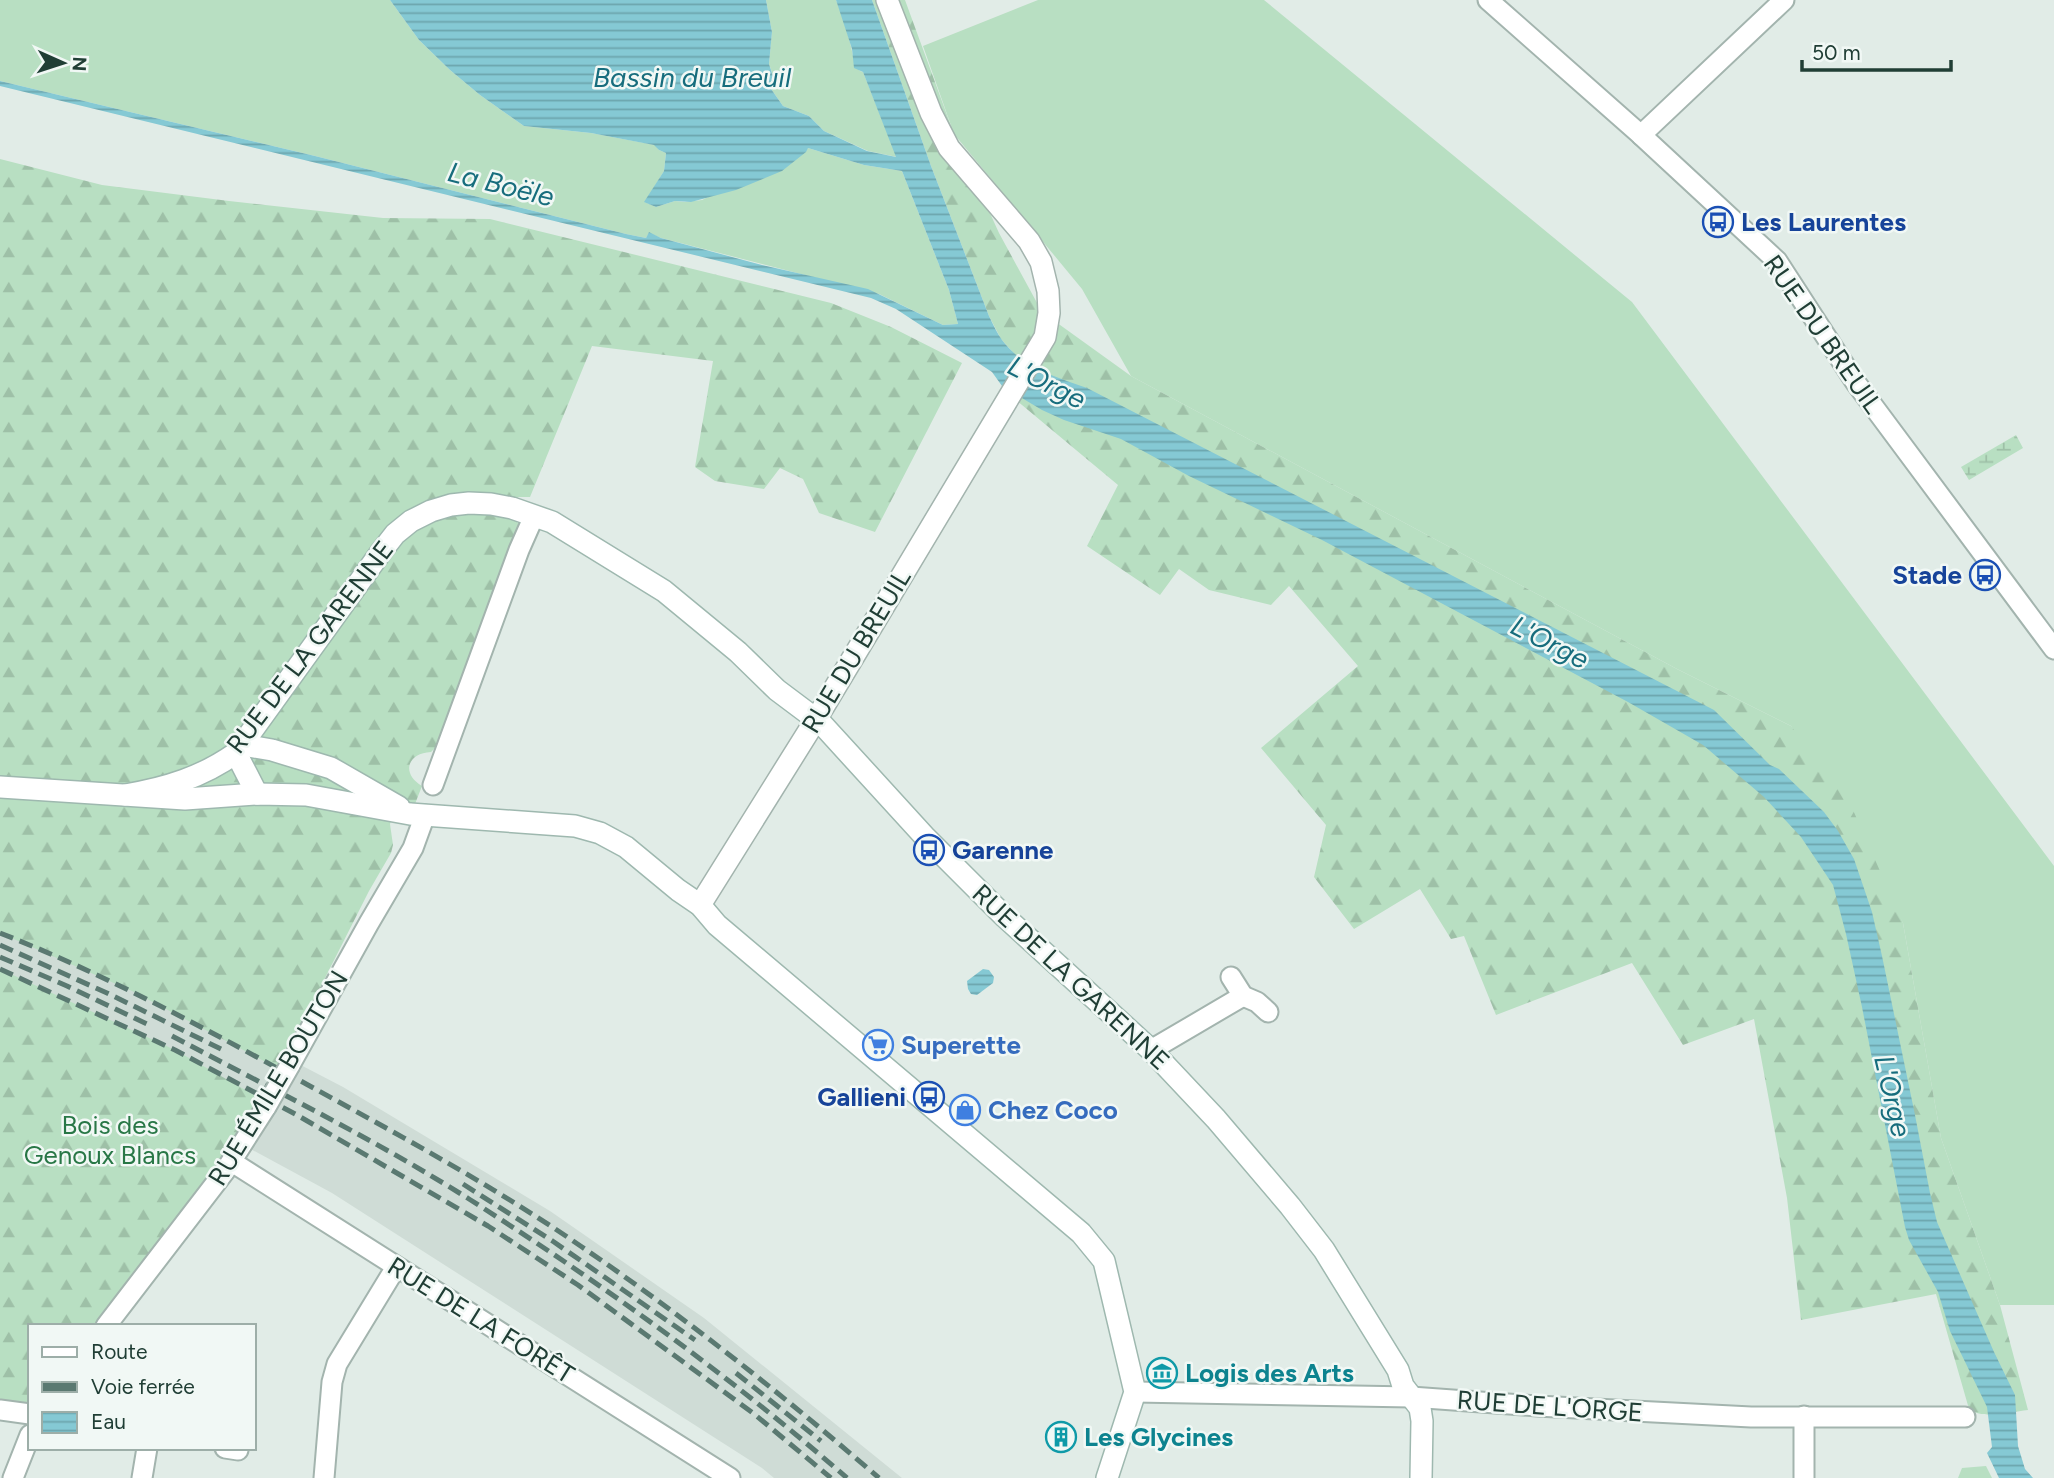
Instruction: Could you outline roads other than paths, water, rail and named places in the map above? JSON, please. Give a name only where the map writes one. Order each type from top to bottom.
[{"type":"main road","name":"RUE DU BREUIL","points":[[700,905],[816,720],[1045,337],[1049,313],[1048,290],[1041,262],[1028,241],[949,148],[926,103],[887,0]]},
{"type":"main road","name":"RUE DE LA GARENNE","points":[[125,795],[188,780],[218,766],[240,749],[381,552],[395,534],[411,521],[431,511],[469,503],[512,508],[552,522],[664,590],[738,652],[778,690],[821,723],[926,838],[1005,917],[1151,1050],[1216,1119],[1324,1250],[1398,1370],[1403,1386],[1420,1408],[1422,1478]]},
{"type":"main road","points":[[257,794],[240,749],[272,750],[331,768],[418,814]]},
{"type":"main road","points":[[0,787],[185,799],[257,794],[306,795],[418,814],[575,826],[600,833],[626,847],[700,905],[717,925],[1070,1224],[1104,1261],[1135,1392],[1107,1478]]},
{"type":"street","name":"RUE DU BREUIL","points":[[1488,0],[1641,135],[1777,261],[1856,383],[2054,649]]},
{"type":"street","points":[[1641,135],[1784,0]]},
{"type":"street","points":[[433,785],[534,516]]},
{"type":"street","name":"RUE ÉMILE BOUTON","points":[[108,1324],[232,1162],[266,1107],[414,848],[418,814]]},
{"type":"street","points":[[1231,977],[1243,996],[1257,1002],[1268,1012]]},
{"type":"street","points":[[1151,1050],[1243,996]]},
{"type":"street","name":"RUE DE LA FORÊT","points":[[232,1162],[720,1475]]},
{"type":"street","points":[[324,1478],[332,1382],[337,1364],[396,1267]]},
{"type":"street","name":"RUE DE L'ORGE","points":[[1135,1392],[1411,1397],[1683,1414],[1965,1417]]},
{"type":"street","points":[[0,1410],[28,1415]]},
{"type":"street","points":[[1804,1416],[1804,1478]]},
{"type":"street","points":[[13,1478],[28,1440]]},
{"type":"street","points":[[142,1478],[147,1450]]},
{"type":"water","points":[[390,0],[766,0],[772,32],[769,64],[774,79],[769,86],[783,106],[809,116],[824,131],[867,151],[896,157],[863,72],[854,68],[852,49],[836,0],[872,0],[931,166],[989,316],[1010,350],[1030,365],[1087,388],[1714,710],[1770,765],[1779,769],[1824,812],[1854,859],[1872,912],[1937,1222],[2015,1395],[2018,1446],[2025,1469],[2033,1478],[1999,1478],[1987,1453],[1992,1447],[1987,1407],[1950,1331],[1938,1292],[1909,1240],[1862,1007],[1833,885],[1801,837],[1764,797],[1703,745],[1628,702],[1322,540],[1189,476],[1121,439],[1042,410],[1002,386],[992,372],[896,309],[871,298],[0,86],[0,81],[626,234],[646,238],[649,232],[661,238],[762,265],[868,289],[943,325],[958,324],[949,290],[902,171],[864,165],[808,148],[782,171],[736,190],[691,202],[675,201],[656,207],[644,202],[664,171],[666,153],[654,145],[591,133],[524,126],[450,70],[419,40]]},
{"type":"water","points":[[983,969],[989,970],[994,977],[993,983],[977,995],[971,994],[967,981]]},
{"type":"railway","points":[[0,933],[118,985],[195,1024],[413,1143],[516,1204],[621,1274],[697,1330],[879,1478]]},
{"type":"railway","points":[[0,945],[107,993],[221,1049]]},
{"type":"railway","points":[[0,957],[147,1024]]},
{"type":"railway","points":[[0,969],[175,1050],[297,1115],[488,1226],[578,1285],[753,1413],[831,1478]]},
{"type":"railway","points":[[172,1036],[397,1156],[518,1231],[663,1331],[757,1403],[847,1478]]},
{"type":"railway","points":[[463,1184],[554,1242],[695,1340]]},
{"type":"railway","points":[[736,1373],[821,1441]]},
{"type":"place","name":"Les Laurentes","points":[[1718,222]]},
{"type":"place","name":"Stade","points":[[1985,575]]},
{"type":"place","name":"Garenne","points":[[929,850]]},
{"type":"place","name":"Superette","points":[[878,1045]]},
{"type":"place","name":"Gallieni","points":[[929,1097]]},
{"type":"place","name":"Chez Coco","points":[[965,1110]]},
{"type":"place","name":"Logis des Arts","points":[[1162,1373]]},
{"type":"place","name":"Les Glycines","points":[[1061,1437]]},
{"type":"water label","name":"Bassin du Breuil","points":[[692,77]]},
{"type":"water label","name":"La Boële","points":[[501,184]]},
{"type":"water label","name":"L'Orge","points":[[1047,382]]},
{"type":"water label","name":"L'Orge","points":[[1550,642]]},
{"type":"water label","name":"L'Orge","points":[[1893,1096]]},
{"type":"park label","name":"Bois des Genoux Blancs","points":[[110,1140]]}]
